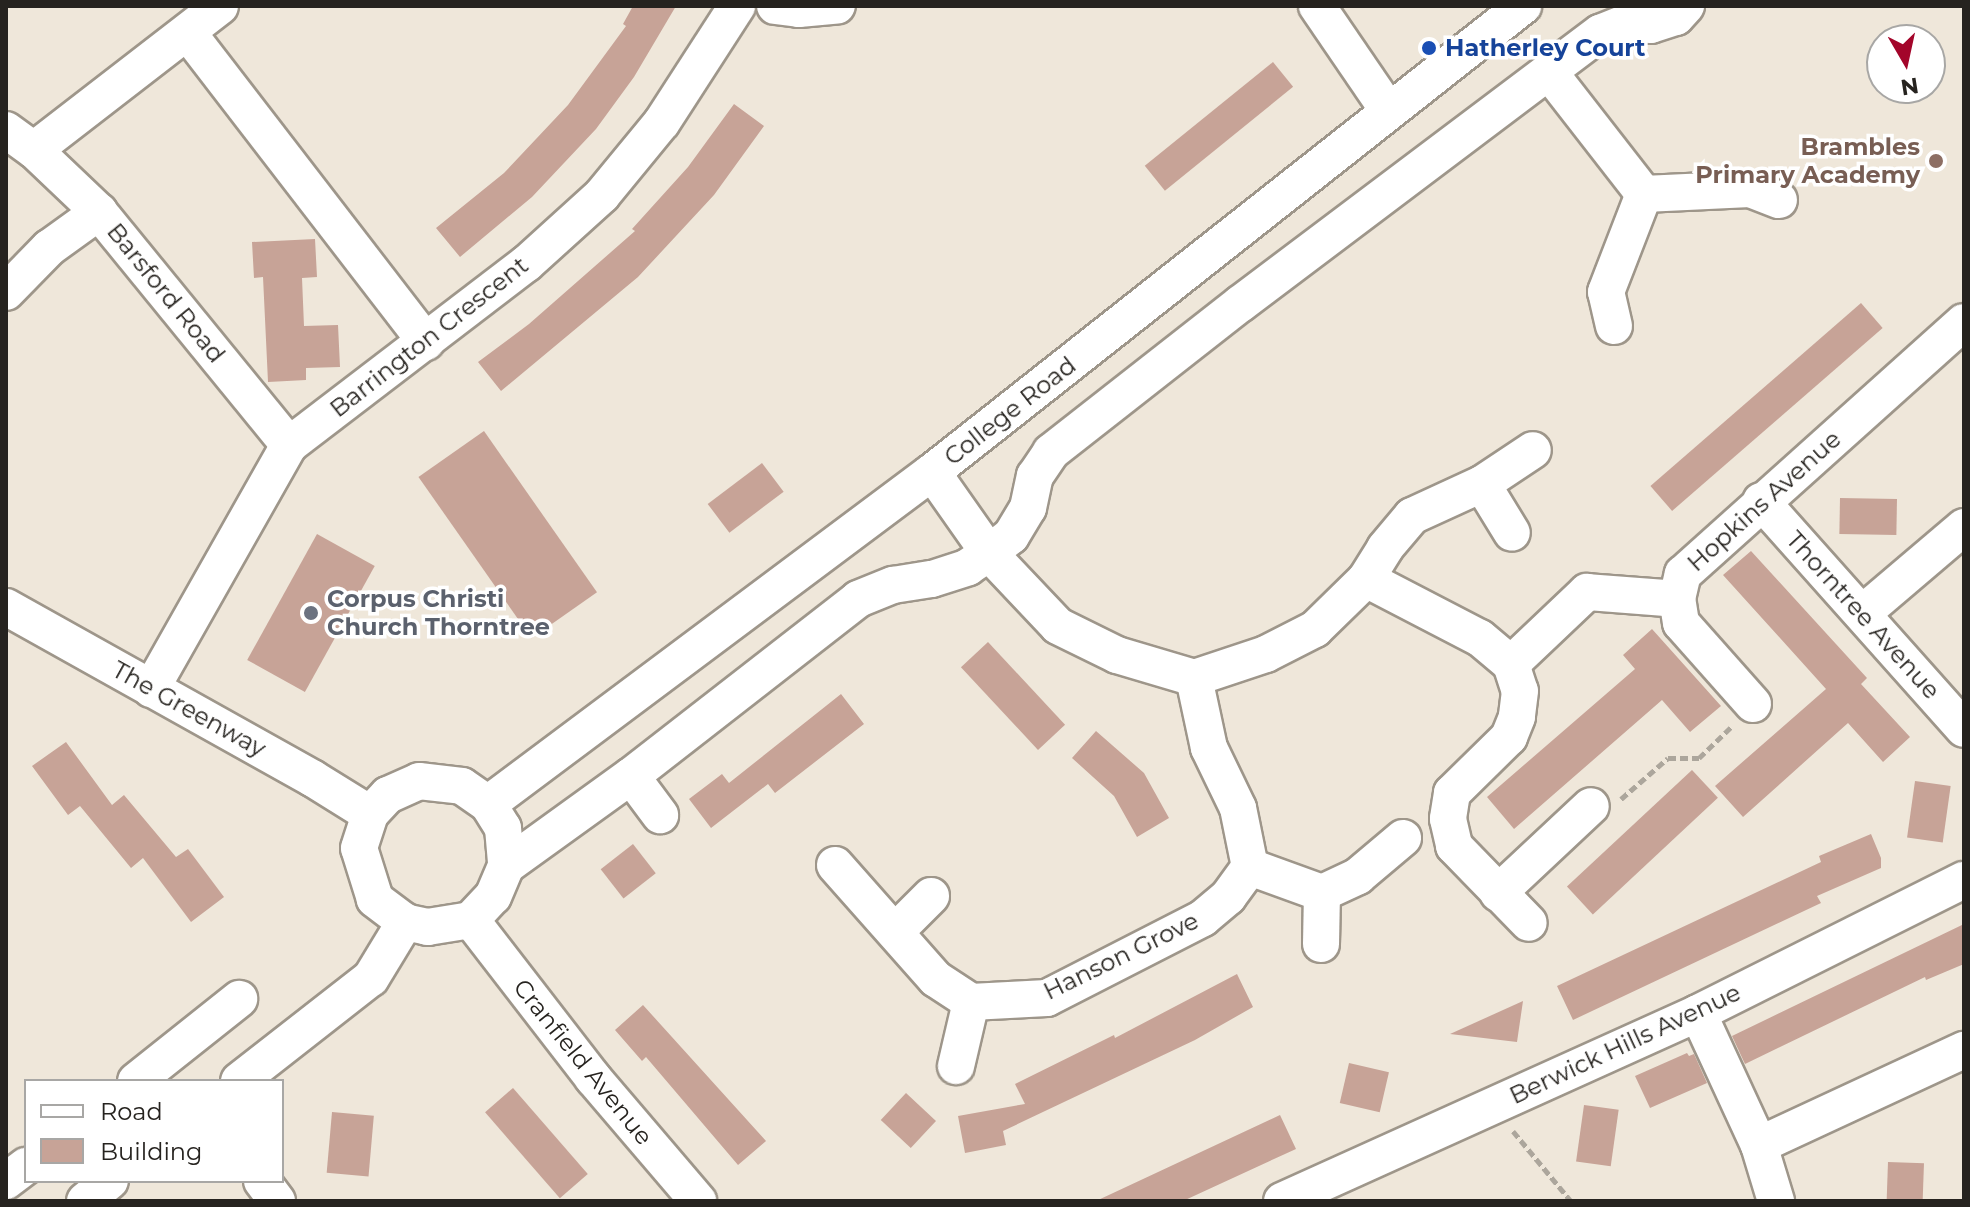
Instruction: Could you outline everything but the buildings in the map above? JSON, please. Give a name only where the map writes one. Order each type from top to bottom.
[{"type":"street","points":[[20,140],[188,33],[220,6]]},
{"type":"street","name":"Barrington Crescent","points":[[151,689],[289,445],[526,264],[602,195],[662,122],[737,6]]},
{"type":"street","points":[[775,6],[799,9],[837,6]]},
{"type":"street","points":[[1317,6],[1388,110]]},
{"type":"street","name":"College Road","points":[[488,804],[545,765],[932,472],[1523,6]]},
{"type":"street","points":[[520,858],[488,804],[462,786],[419,781],[388,795],[370,814],[359,848],[375,899],[405,922],[428,927],[471,920],[520,858],[631,776],[858,599],[893,585],[932,579],[968,567],[1011,536],[1028,508],[1035,476],[1051,452],[1240,304],[1600,33],[1627,22],[1651,25],[1676,17],[1686,6]]},
{"type":"street","points":[[188,33],[426,342]]},
{"type":"street","points":[[1549,72],[1644,194]]},
{"type":"street","name":"Barsford Road","points":[[20,140],[99,212],[289,445]]},
{"type":"street","points":[[1644,194],[1750,189],[1779,200]]},
{"type":"street","points":[[1614,326],[1606,292],[1644,194]]},
{"type":"street","points":[[6,292],[49,248],[99,212]]},
{"type":"street","name":"Hopkins Avenue","points":[[1753,704],[1681,623],[1677,599],[1683,574],[1964,322]]},
{"type":"street","points":[[932,472],[989,553],[1058,626],[1117,655],[1194,678],[1266,654],[1315,629],[1366,579],[1385,548],[1412,516],[1482,484],[1533,450]]},
{"type":"street","points":[[1482,484],[1512,533]]},
{"type":"street","name":"Thorntree Avenue","points":[[1761,501],[1864,612],[1964,729]]},
{"type":"street","points":[[1864,612],[1964,527]]},
{"type":"street","points":[[1366,579],[1480,638],[1511,664],[1520,691],[1509,737],[1452,793],[1448,819],[1454,846],[1529,923]]},
{"type":"street","points":[[1511,664],[1587,592],[1677,599]]},
{"type":"street","name":"The Greenway","points":[[15,624],[151,689],[312,778],[370,814]]},
{"type":"street","points":[[1194,678],[1209,748],[1238,808],[1250,867],[1322,893],[1358,876],[1403,838]]},
{"type":"street","points":[[631,776],[660,815]]},
{"type":"street","points":[[1498,893],[1591,806]]},
{"type":"street","points":[[835,865],[936,979],[971,1002],[956,1066]]},
{"type":"street","name":"Hanson Grove","points":[[971,1002],[1047,998],[1203,918],[1228,897],[1250,867]]},
{"type":"street","name":"Berwick Hills Avenue","points":[[1282,1201],[1698,1013],[1964,880]]},
{"type":"street","points":[[1321,944],[1322,893]]},
{"type":"street","points":[[895,932],[931,896]]},
{"type":"street","name":"Cranfield Avenue","points":[[471,920],[593,1078],[698,1201]]},
{"type":"street","points":[[242,1079],[371,978],[405,922]]},
{"type":"street","points":[[139,1079],[239,999]]},
{"type":"street","points":[[1698,1013],[1759,1145],[1776,1201]]},
{"type":"street","points":[[1759,1145],[1964,1050]]},
{"type":"street","points":[[6,1181],[24,1168]]},
{"type":"street","points":[[85,1201],[108,1183]]},
{"type":"street","points":[[264,1183],[277,1201]]},
{"type":"path","points":[[1591,806],[1600,817],[1668,758],[1699,758],[1753,704]]},
{"type":"path","points":[[1491,1105],[1571,1201]]},
{"type":"place","name":"Hatherley Court","points":[[1429,48]]},
{"type":"place","name":"Brambles Primary Academy","points":[[1936,161]]},
{"type":"place","name":"Corpus Christi Church Thorntree","points":[[311,613]]}]
